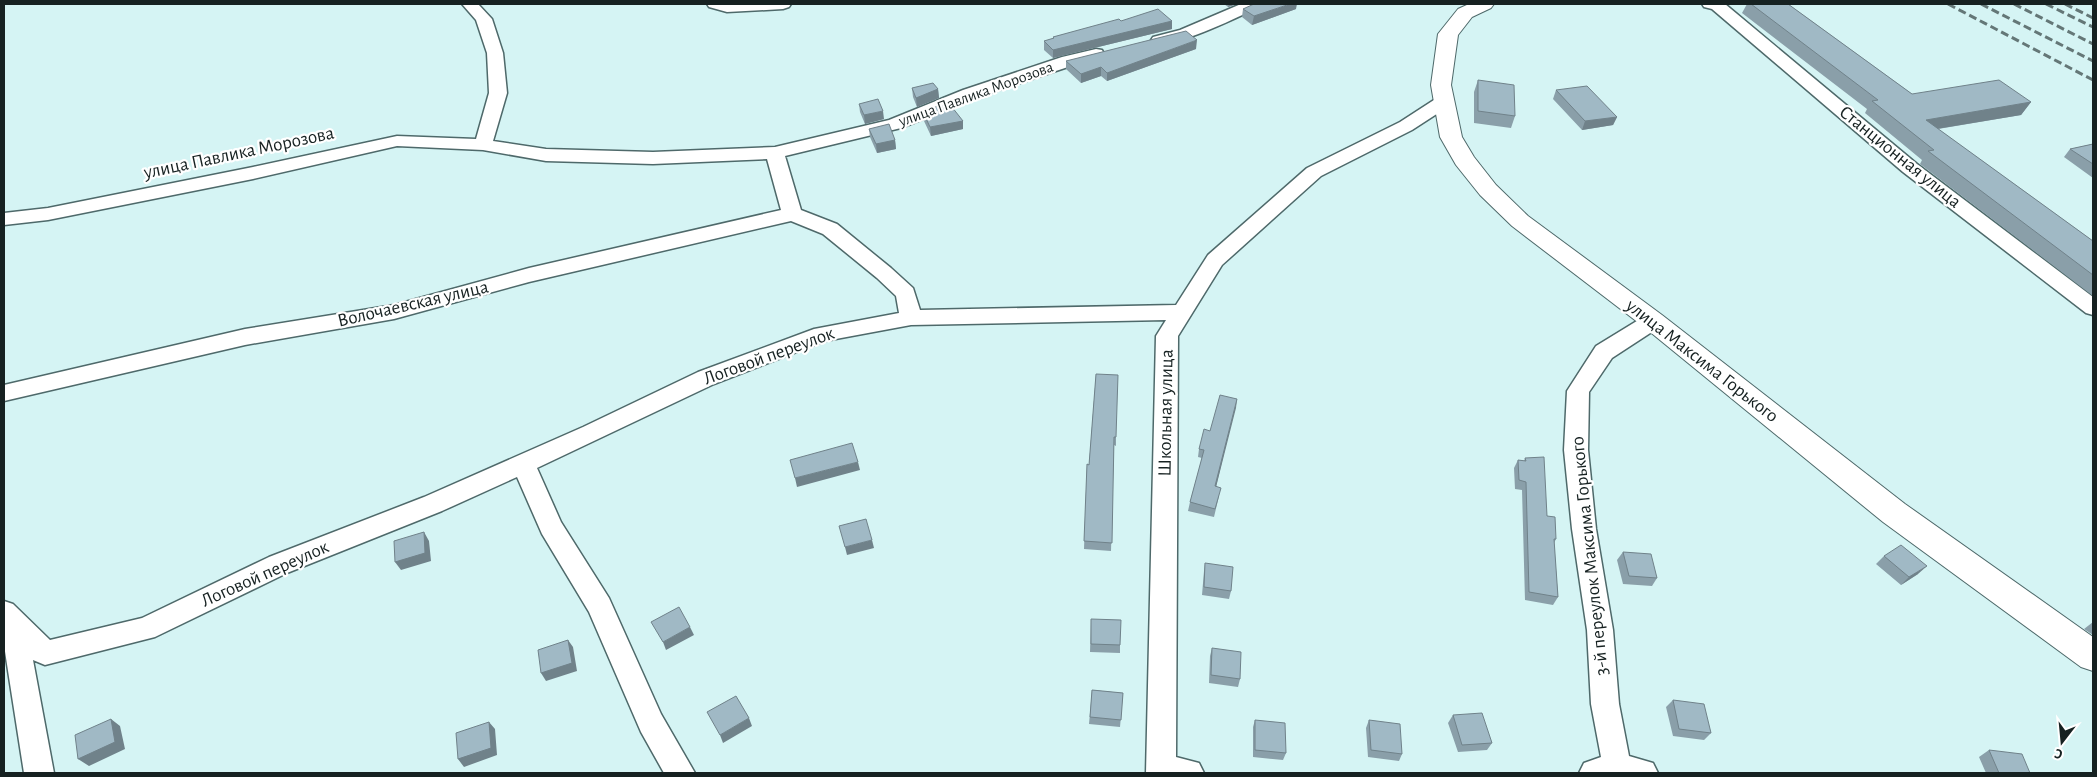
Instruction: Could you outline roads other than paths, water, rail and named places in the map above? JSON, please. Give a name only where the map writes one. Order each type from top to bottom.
[{"type":"street","points":[[470,4],[484,19],[495,54],[498,93],[483,145]]},
{"type":"street","points":[[716,4],[727,7],[783,4]]},
{"type":"street","points":[[1140,44],[1186,33],[1254,4]]},
{"type":"street","name":"улица Максима Горького","points":[[1484,4],[1465,13],[1448,34],[1441,85],[1451,137],[1464,160],[1488,190],[1520,221],[1653,321],[1894,513],[2093,656]]},
{"type":"street","name":"Станционная улица","points":[[1710,4],[1718,6],[1726,12],[1910,168],[2093,308]]},
{"type":"street","name":"улица Павлика Морозова","points":[[4,219],[58,212],[253,173],[397,141],[483,145],[546,155],[653,158],[775,153],[895,124],[1005,82],[1068,61],[1113,50]]},
{"type":"street","name":"Школьная улица","points":[[1171,772],[1168,336],[1215,260],[1314,172],[1406,126],[1443,102]]},
{"type":"street","points":[[775,153],[792,214],[830,229],[884,272],[906,293],[911,318]]},
{"type":"street","name":"Волочаевская улица","points":[[4,393],[245,337],[394,312],[539,273],[792,214]]},
{"type":"street","name":"Логовой переулок","points":[[8,616],[45,653],[146,630],[278,565],[433,504],[706,378],[822,334],[911,318],[1183,312]]},
{"type":"street","name":"3-й переулок Максима Горького","points":[[1618,772],[1605,704],[1600,630],[1584,529],[1576,450],[1578,391],[1604,352],[1653,321]]},
{"type":"street","points":[[523,463],[551,527],[600,606],[651,723],[680,773]]},
{"type":"street","name":"Логовой переулок","points":[[8,616],[38,773]]},
{"type":"railway","points":[[1948,4],[2093,80]]},
{"type":"railway","points":[[1981,4],[2093,61]]},
{"type":"railway","points":[[2014,4],[2093,44]]},
{"type":"railway","points":[[2046,4],[2093,27]]},
{"type":"railway","points":[[2065,4],[2093,18]]}]
